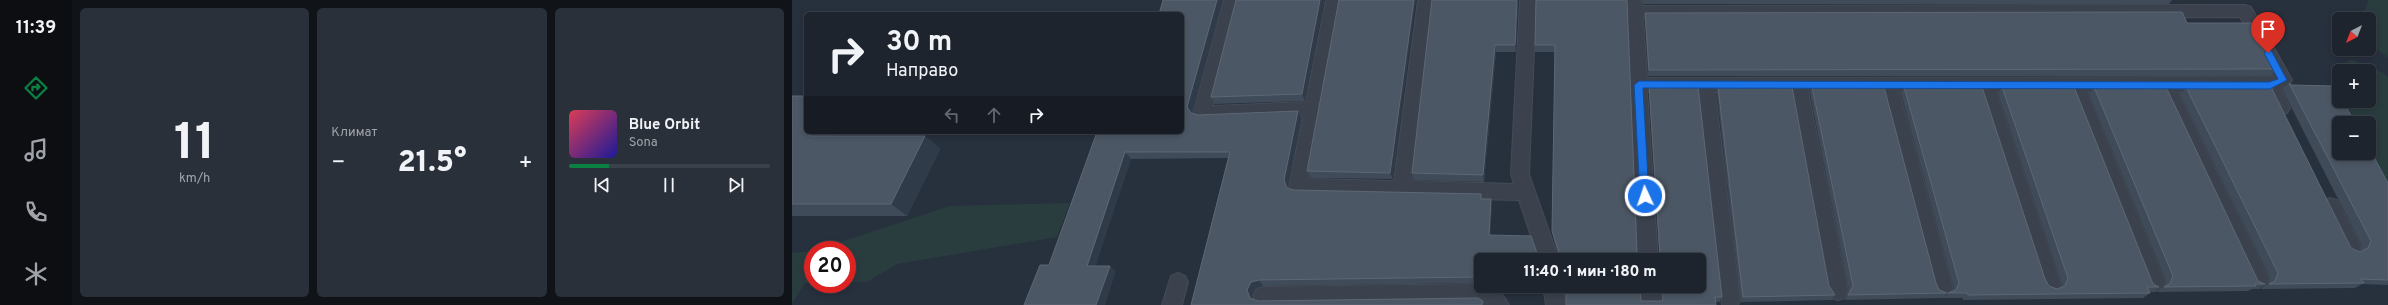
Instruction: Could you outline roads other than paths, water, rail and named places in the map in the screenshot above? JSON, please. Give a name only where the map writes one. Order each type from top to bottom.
[{"type":"lane","points":[[1232,0],[1202,113],[1313,109]]},
{"type":"lane","points":[[1334,0],[1298,187],[1527,192]]},
{"type":"lane","points":[[1402,189],[1426,0]]},
{"type":"lane","points":[[1528,0],[1520,174],[1547,253]]},
{"type":"lane","points":[[2202,0],[2215,12]]},
{"type":"lane","points":[[1639,85],[2270,85],[2283,80],[2245,11],[2215,12],[2088,6],[1634,6],[1648,253]]},
{"type":"lane","points":[[1706,85],[1730,302]]},
{"type":"lane","points":[[1798,85],[1838,291]]},
{"type":"lane","points":[[1889,85],[1943,288]]},
{"type":"lane","points":[[1984,85],[2051,284]]},
{"type":"lane","points":[[2076,85],[2155,282]]},
{"type":"lane","points":[[2166,85],[2259,279]]},
{"type":"lane","points":[[2270,85],[2287,120]]},
{"type":"lane","points":[[2322,191],[2351,247]]},
{"type":"lane","points":[[1172,305],[1178,282]]},
{"type":"lane","points":[[1263,296],[1483,293],[1498,305]]},
{"type":"lane","points":[[1554,293],[1556,305]]},
{"type":"lane","points":[[1650,293],[1651,305]]}]
